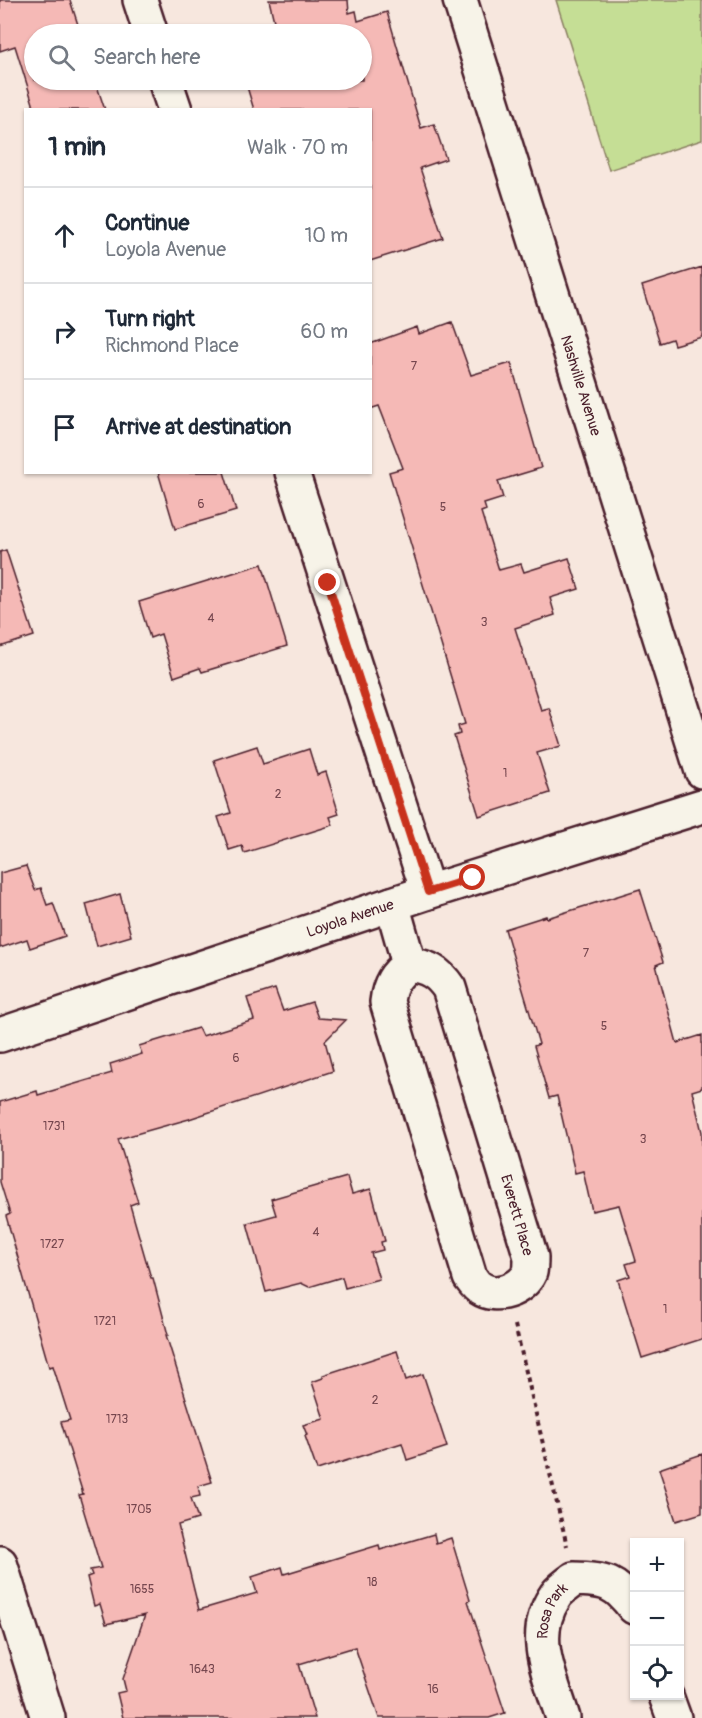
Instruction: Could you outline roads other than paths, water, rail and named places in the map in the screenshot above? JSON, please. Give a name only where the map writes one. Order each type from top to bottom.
[{"type":"street","points":[[140,0],[148,24]]},
{"type":"street","name":"Nashville Avenue","points":[[460,0],[702,771]]},
{"type":"street","points":[[168,90],[174,108]]},
{"type":"street","points":[[293,474],[428,892]]},
{"type":"street","name":"Loyola Avenue","points":[[0,1035],[428,892],[702,806]]},
{"type":"street","points":[[392,904],[409,964]]},
{"type":"street","name":"Everett Place","points":[[409,964],[428,967],[442,976],[449,988],[531,1257],[530,1272],[521,1283],[507,1292],[493,1293],[480,1288],[470,1277],[387,1002],[388,988],[396,974],[409,964]]},
{"type":"street","points":[[0,1563],[48,1718]]},
{"type":"street","name":"Rosa Park","points":[[563,1718],[542,1651],[543,1620],[554,1596],[574,1579],[599,1580],[621,1590],[630,1602]]},
{"type":"street","points":[[668,1700],[674,1718]]}]
